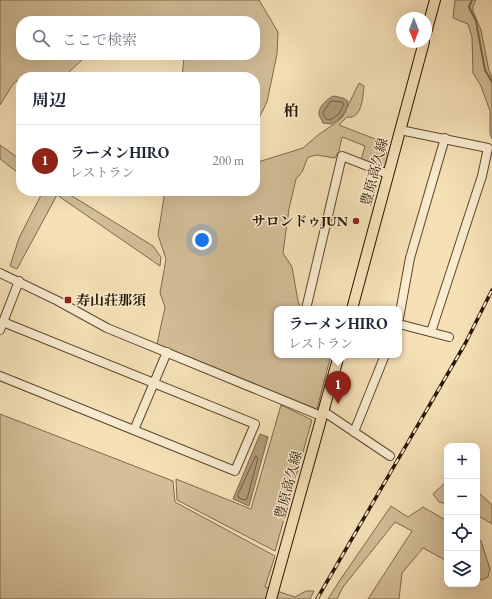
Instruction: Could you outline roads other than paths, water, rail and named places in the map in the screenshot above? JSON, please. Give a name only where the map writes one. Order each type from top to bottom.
[{"type":"main road","points":[[432,12],[435,0]]},
{"type":"main road","name":"豊原高久線","points":[[353,306],[422,48]]},
{"type":"main road","name":"豊原高久線","points":[[271,599],[338,358]]},
{"type":"street","points":[[400,130],[488,148],[482,176],[431,332]]},
{"type":"street","points":[[401,306],[410,258],[444,138]]},
{"type":"street","points":[[307,306],[342,156],[388,174]]},
{"type":"street","points":[[0,273],[20,281],[94,321],[167,352],[322,413],[390,456]]},
{"type":"street","points":[[0,330],[20,281]]},
{"type":"street","points":[[0,376],[235,471],[254,424],[4,322]]},
{"type":"street","points":[[402,325],[449,337]]},
{"type":"street","points":[[134,430],[167,352]]},
{"type":"street","points":[[354,432],[384,358]]},
{"type":"water","points":[[334,96],[348,101],[347,108],[340,118],[331,124],[323,123],[319,116],[319,110],[324,103]]},
{"type":"water","points":[[260,434],[268,437],[249,506],[233,499]]},
{"type":"waterway","points":[[472,0],[469,7],[476,21],[485,70],[492,82]]},
{"type":"railway","points":[[317,599],[465,344],[492,290]]},
{"type":"place","name":"サロンドゥJUN","points":[[356,221]]},
{"type":"place","name":"寿山荘那須","points":[[68,300]]},
{"type":"place","name":"ラーメンHIRO","points":[[338,404]]},
{"type":"district","name":"柏","points":[[291,111]]}]
